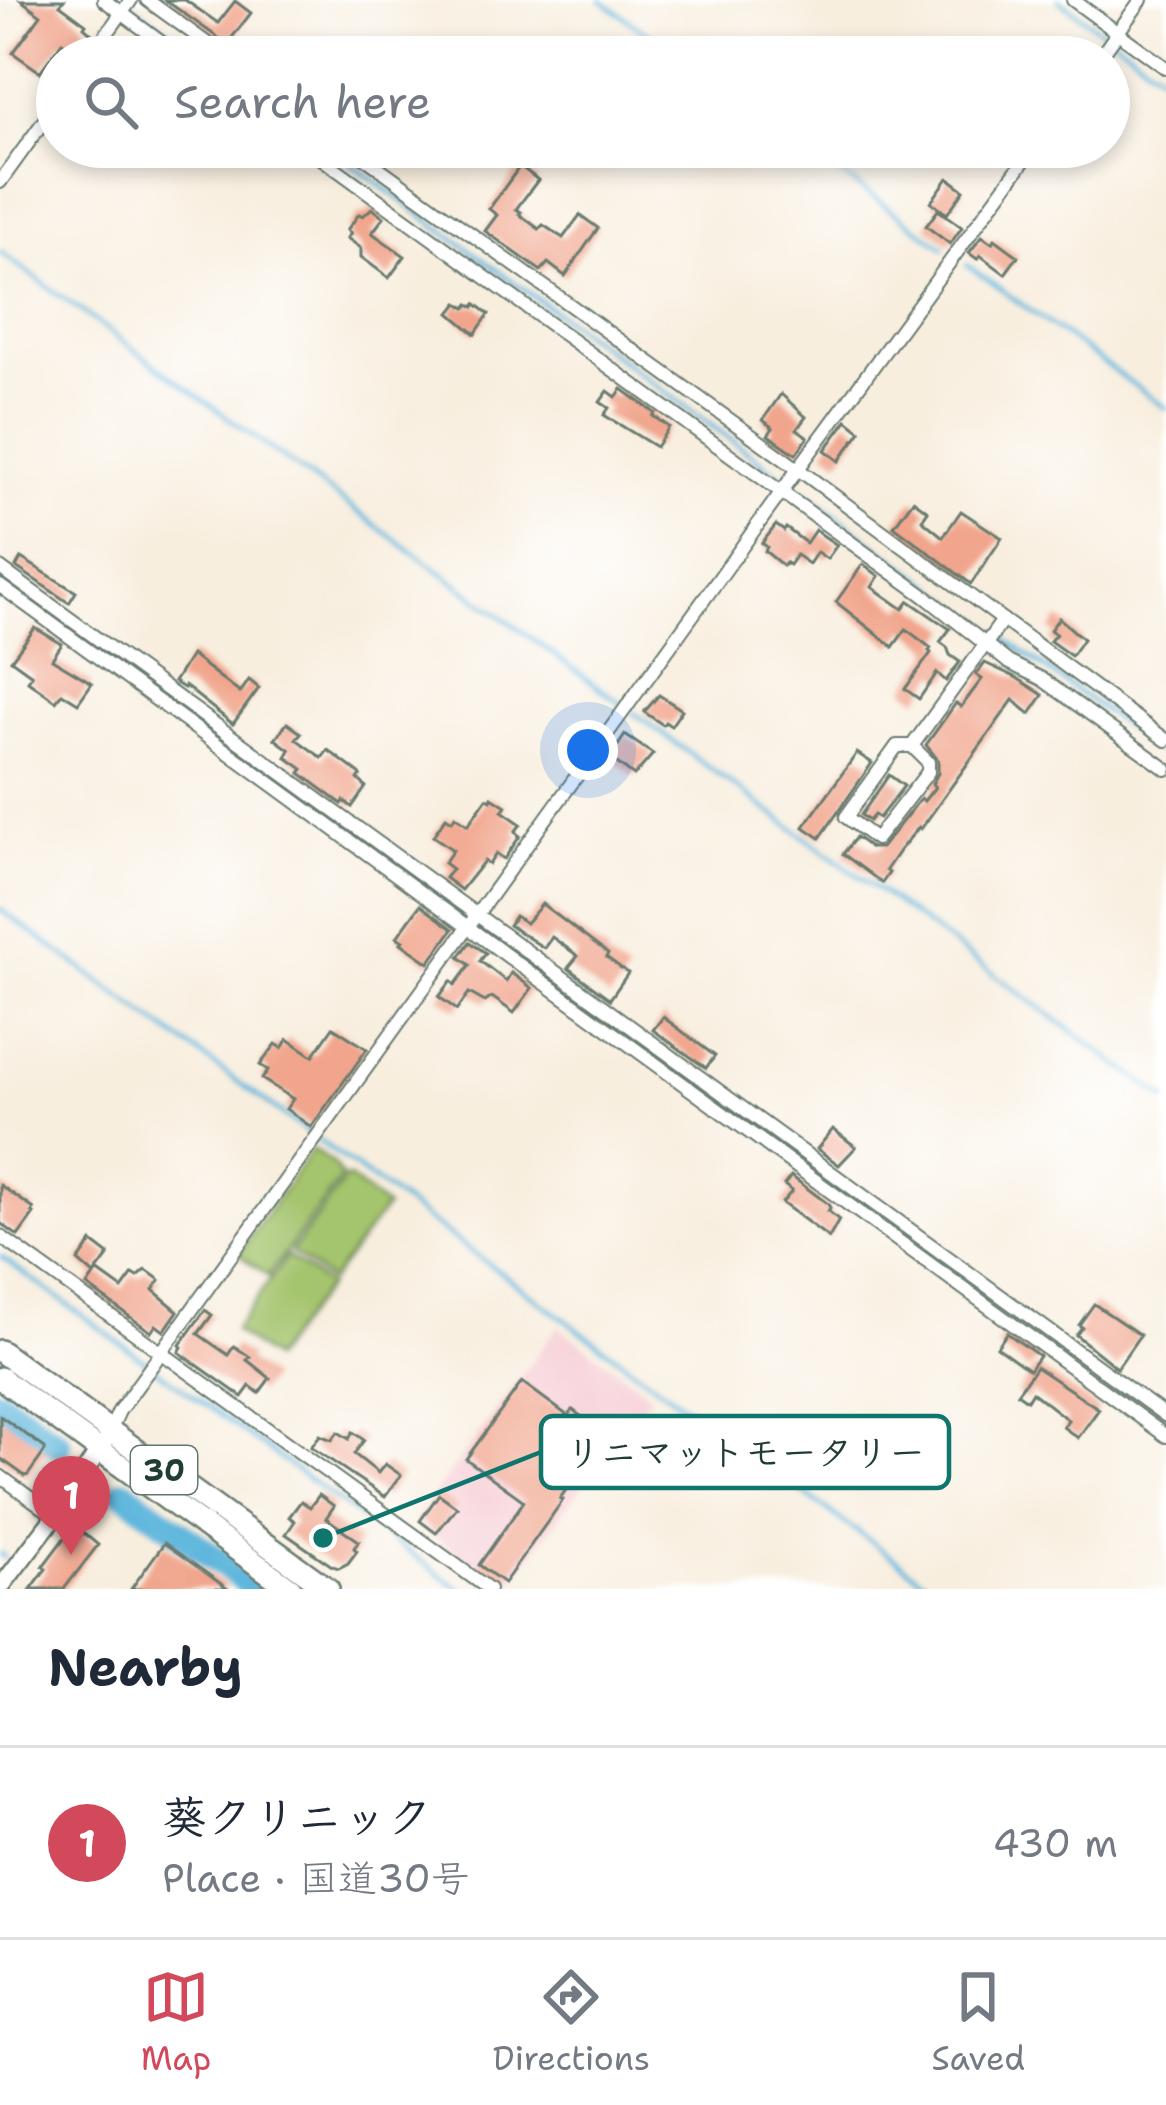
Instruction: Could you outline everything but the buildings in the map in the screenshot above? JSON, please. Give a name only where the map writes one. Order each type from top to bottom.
[{"type":"highway","name":"30","points":[[0,1352],[291,1589]]},
{"type":"highway","name":"30","points":[[0,1378],[105,1441],[328,1589]]},
{"type":"street","points":[[104,0],[126,7],[158,36]]},
{"type":"street","points":[[147,0],[197,36]]},
{"type":"street","points":[[1073,0],[1115,36],[1141,0]]},
{"type":"street","points":[[105,36],[126,7]]},
{"type":"street","points":[[1130,45],[1166,68]]},
{"type":"street","points":[[0,182],[36,132]]},
{"type":"street","points":[[337,168],[790,480],[995,631],[1008,662],[1037,662]]},
{"type":"street","points":[[378,168],[1037,662],[1166,740]]},
{"type":"street","points":[[0,1588],[55,1516],[105,1441],[119,1411],[315,1137],[1019,168]]},
{"type":"street","points":[[0,568],[1166,1436]]},
{"type":"street","points":[[0,586],[1166,1416]]},
{"type":"street","points":[[912,746],[995,631]]},
{"type":"street","points":[[1037,662],[1042,679],[1166,769]]},
{"type":"street","points":[[897,746],[912,746],[928,761],[928,772],[876,839],[846,818],[897,746]]},
{"type":"street","points":[[0,1236],[155,1361],[489,1589]]},
{"type":"street","points":[[0,1476],[55,1516]]},
{"type":"shaded area","points":[[558,1326],[651,1395],[506,1589],[414,1521]]},
{"type":"green space","points":[[312,1149],[342,1177],[268,1276],[238,1254]]},
{"type":"green space","points":[[349,1178],[386,1207],[330,1281],[291,1252]]},
{"type":"green space","points":[[287,1256],[328,1285],[272,1359],[234,1331]]},
{"type":"waterway","points":[[601,0],[651,36]]},
{"type":"waterway","points":[[1059,0],[1109,36]]},
{"type":"waterway","points":[[129,3],[174,36]]},
{"type":"waterway","points":[[1130,51],[1166,77]]},
{"type":"waterway","points":[[357,168],[1166,756]]},
{"type":"waterway","points":[[833,168],[944,248]]},
{"type":"waterway","points":[[0,252],[622,704]]},
{"type":"waterway","points":[[967,265],[1166,408]]},
{"type":"waterway","points":[[0,577],[1166,1428]]},
{"type":"waterway","points":[[634,713],[1166,1099]]},
{"type":"waterway","points":[[0,909],[936,1589]]},
{"type":"waterway","points":[[0,1256],[460,1589]]},
{"type":"waterway","points":[[0,1402],[58,1444]]},
{"type":"waterway","points":[[124,1492],[257,1589]]},
{"type":"waterway","points":[[0,1554],[4,1557]]},
{"type":"place","name":"リニマットモータリー","points":[[323,1538]]},
{"type":"place","name":"葵クリニック","points":[[71,1555]]}]
